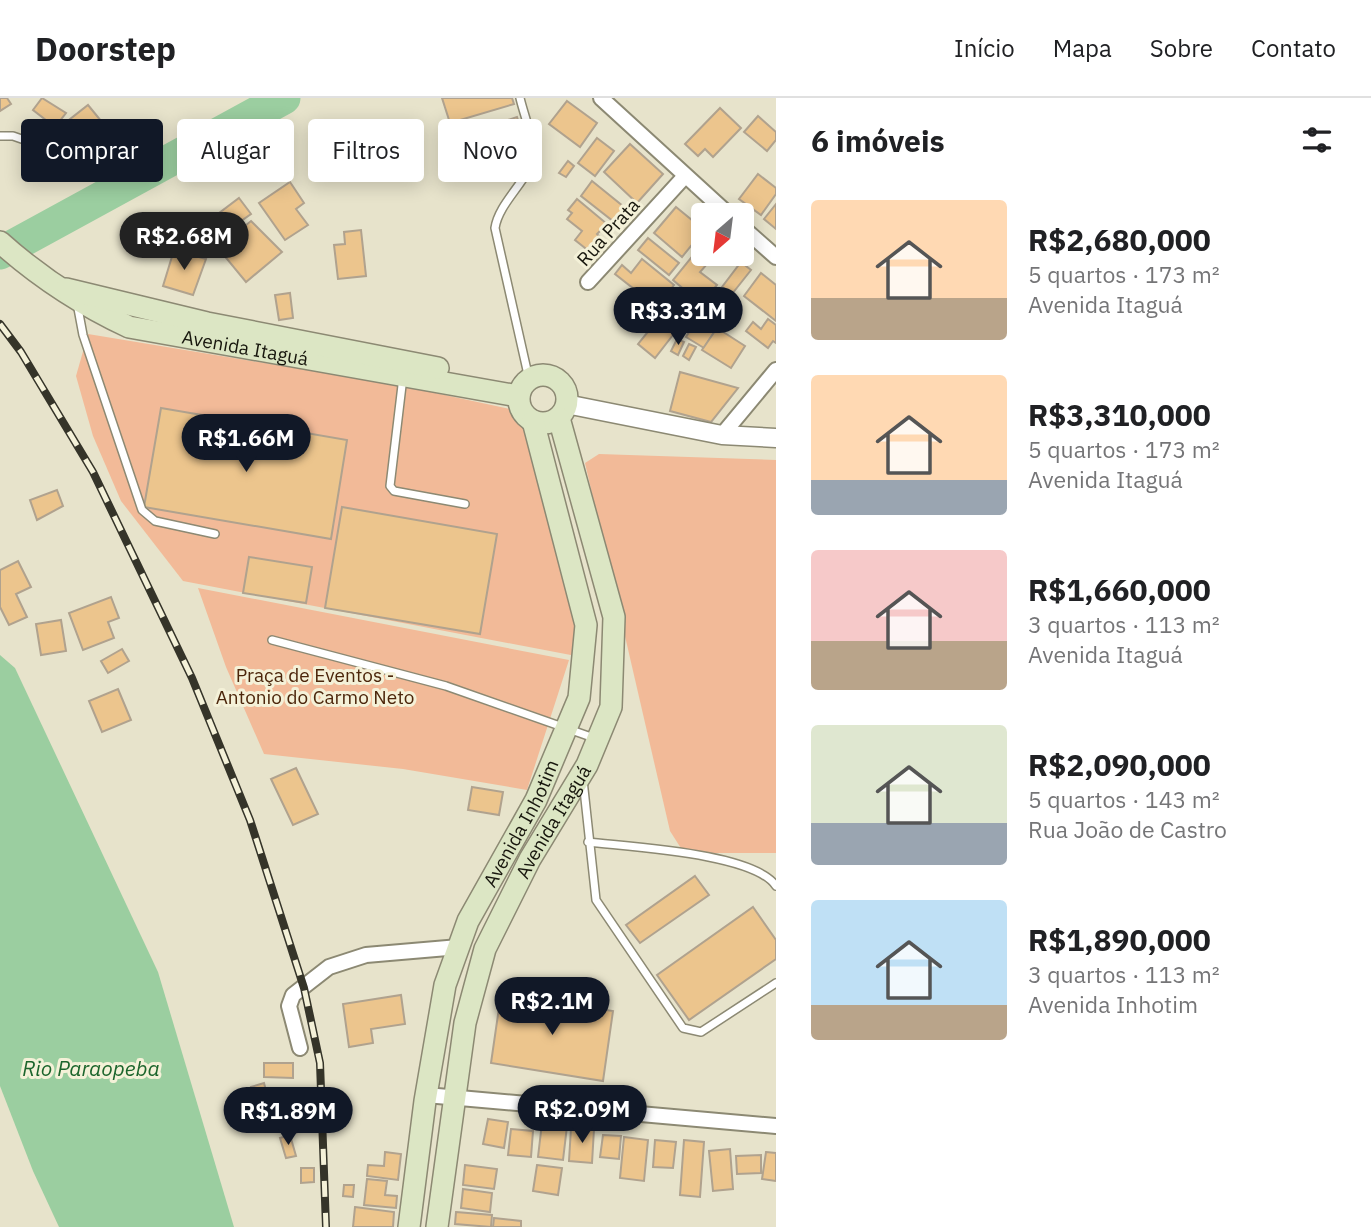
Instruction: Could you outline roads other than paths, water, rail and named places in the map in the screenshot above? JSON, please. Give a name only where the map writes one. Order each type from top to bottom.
[{"type":"main road","name":"Avenida Itaguá","points":[[0,242],[30,269],[129,327],[404,376],[524,386],[537,375],[553,377],[564,388],[563,411],[614,617],[611,707],[581,775],[530,859],[485,949],[465,1023],[437,1227]]},
{"type":"main road","name":"Avenida Itaguá","points":[[71,295],[524,386]]},
{"type":"main road","points":[[524,386],[521,411],[533,421],[546,423],[563,411]]},
{"type":"main road","name":"Avenida Inhotim","points":[[409,1227],[426,1095],[446,985],[468,921],[554,763],[579,698],[586,625],[533,421]]},
{"type":"main road","points":[[554,763],[581,775]]},
{"type":"street","points":[[601,98],[715,203]]},
{"type":"street","name":"Rua Prata","points":[[588,282],[685,176]]},
{"type":"street","points":[[754,238],[776,257]]},
{"type":"street","points":[[722,435],[776,370]]},
{"type":"street","points":[[563,411],[722,435],[776,438]]},
{"type":"street","points":[[300,1048],[289,1006],[293,996],[329,967],[366,955],[459,947]]},
{"type":"street","points":[[426,1095],[455,1100],[776,1126]]},
{"type":"lane","points":[[520,98],[533,154],[527,172],[497,214],[495,228],[524,386]]},
{"type":"lane","points":[[0,136],[21,139]]},
{"type":"lane","points":[[71,295],[142,510],[155,521],[215,534]]},
{"type":"lane","points":[[404,376],[390,486],[394,491],[465,504]]},
{"type":"lane","points":[[272,640],[446,686],[598,740]]},
{"type":"lane","points":[[581,775],[585,788],[588,842],[596,900],[683,1028],[701,1032],[776,983]]},
{"type":"lane","points":[[588,842],[727,860],[753,868],[776,887]]},
{"type":"water","name":"Rio Paraopeba","points":[[0,655],[15,668],[158,972],[234,1227],[59,1227],[33,1171],[0,1086]]},
{"type":"waterway","points":[[0,253],[284,98]]},
{"type":"railway","points":[[0,324],[21,352],[93,472],[192,678],[250,820],[304,988],[320,1063],[326,1227]]},
{"type":"park label","name":"Praça de Eventos - Antonio do Carmo Neto","points":[[315,686]]}]
